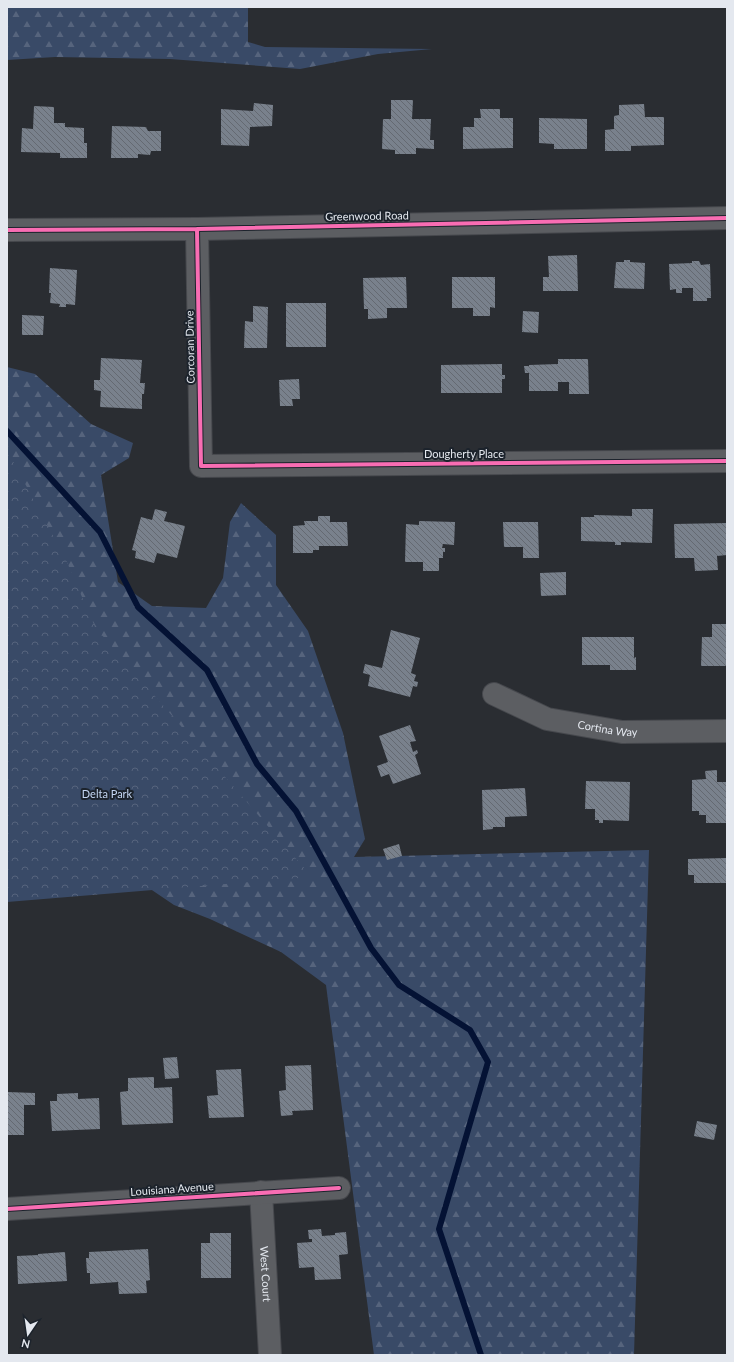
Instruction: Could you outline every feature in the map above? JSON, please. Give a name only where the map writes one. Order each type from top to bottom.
[{"type":"street","name":"Greenwood Road","points":[[7,230],[197,229],[727,218]]},
{"type":"street","name":"Corcoran Drive","points":[[197,229],[201,466]]},
{"type":"street","name":"Dougherty Place","points":[[201,466],[727,462]]},
{"type":"street","name":"Cortina Way","points":[[494,694],[547,719],[622,732],[727,731]]},
{"type":"street","name":"Louisiana Avenue","points":[[7,1209],[338,1188]]},
{"type":"street","name":"West Court","points":[[261,1192],[270,1355]]},
{"type":"green space","points":[[7,7],[248,7],[248,42],[265,47],[432,49],[378,54],[300,69],[170,59],[55,57],[7,60]]},
{"type":"green space","points":[[7,367],[35,374],[91,424],[133,443],[129,458],[101,475],[118,582],[152,606],[206,608],[223,578],[230,522],[241,503],[276,535],[276,585],[308,631],[343,733],[365,839],[354,857],[649,850],[634,1355],[374,1355],[326,985],[281,952],[210,919],[174,905],[109,861],[7,856]]},
{"type":"green space","name":"Delta Park","points":[[7,450],[66,560],[95,627],[312,877],[7,902]]},
{"type":"building","points":[[391,100],[413,100],[412,119],[431,119],[430,140],[434,140],[434,149],[416,148],[416,154],[395,154],[395,150],[382,149],[383,119],[391,119]]},
{"type":"building","points":[[254,103],[273,105],[272,126],[250,127],[249,146],[221,145],[221,109],[253,111]]},
{"type":"building","points":[[644,104],[645,117],[664,117],[664,145],[631,146],[631,151],[605,151],[605,130],[614,129],[614,116],[619,115],[619,105]]},
{"type":"building","points":[[34,106],[54,107],[54,123],[65,123],[65,127],[84,128],[84,143],[87,143],[87,158],[60,158],[60,153],[21,152],[22,128],[33,129]]},
{"type":"building","points":[[480,109],[500,109],[500,118],[513,118],[513,148],[463,149],[463,127],[474,127],[474,118],[481,118]]},
{"type":"building","points":[[539,118],[587,119],[587,149],[554,149],[554,144],[539,143]]},
{"type":"building","points":[[112,126],[146,127],[148,131],[161,131],[161,151],[151,151],[150,155],[138,154],[138,158],[111,158]]},
{"type":"building","points":[[577,255],[578,291],[543,291],[543,277],[549,277],[548,256]]},
{"type":"building","points":[[624,260],[645,263],[644,289],[614,288],[616,262],[624,262]]},
{"type":"building","points":[[692,261],[699,261],[701,265],[710,264],[711,298],[707,298],[707,301],[693,301],[693,288],[682,288],[682,293],[676,293],[676,289],[670,290],[669,264],[692,263]]},
{"type":"building","points":[[50,268],[77,270],[75,305],[66,304],[66,307],[59,307],[60,304],[50,303]]},
{"type":"building","points":[[406,277],[407,308],[387,308],[387,318],[368,319],[368,309],[364,309],[363,278]]},
{"type":"building","points":[[452,277],[495,277],[495,308],[490,307],[490,316],[473,316],[473,308],[452,308]]},
{"type":"building","points":[[286,303],[326,303],[326,347],[286,347]]},
{"type":"building","points":[[253,306],[268,307],[267,348],[244,348],[245,321],[253,322]]},
{"type":"building","points":[[523,311],[539,312],[538,333],[522,332]]},
{"type":"building","points":[[22,315],[44,316],[43,335],[22,335]]},
{"type":"building","points":[[101,358],[142,360],[140,383],[145,383],[144,394],[142,394],[142,409],[100,407],[101,391],[94,390],[94,380],[100,380]]},
{"type":"building","points":[[558,359],[588,359],[589,394],[569,394],[569,382],[558,382],[558,391],[529,391],[529,373],[525,373],[524,366],[558,364]]},
{"type":"building","points":[[502,364],[502,375],[505,375],[505,379],[502,379],[502,393],[441,393],[441,365]]},
{"type":"building","points":[[299,379],[300,399],[292,399],[293,406],[280,406],[279,380]]},
{"type":"building","points":[[155,509],[167,512],[164,521],[185,526],[177,558],[157,553],[154,563],[135,558],[136,551],[132,550],[141,517],[152,520]]},
{"type":"building","points":[[632,509],[653,509],[652,543],[621,542],[621,545],[615,545],[615,542],[581,541],[581,517],[594,517],[594,515],[632,516]]},
{"type":"building","points":[[318,516],[330,516],[330,522],[347,522],[348,546],[319,546],[319,550],[313,550],[313,553],[293,553],[293,526],[305,525],[304,521],[318,521]]},
{"type":"building","points":[[419,521],[455,522],[454,545],[443,544],[442,548],[445,548],[445,552],[443,552],[443,558],[439,558],[439,571],[423,571],[423,562],[405,562],[406,524],[419,525]]},
{"type":"building","points":[[503,522],[538,522],[539,558],[523,558],[523,547],[504,547]]},
{"type":"building","points":[[727,523],[727,555],[717,556],[718,570],[695,571],[694,558],[675,558],[674,524]]},
{"type":"building","points":[[566,572],[566,595],[541,596],[540,573]]},
{"type":"building","points":[[712,624],[727,624],[727,666],[701,666],[702,637],[712,637]]},
{"type":"building","points":[[391,630],[420,638],[411,673],[416,675],[414,681],[418,682],[417,687],[413,686],[410,697],[368,686],[370,675],[363,673],[365,664],[382,668]]},
{"type":"building","points":[[582,637],[634,637],[634,658],[636,657],[636,670],[610,670],[610,665],[582,665]]},
{"type":"building","points":[[410,725],[416,741],[410,742],[413,752],[417,750],[418,753],[415,755],[421,774],[393,784],[389,774],[381,777],[377,766],[388,762],[379,736]]},
{"type":"building","points":[[717,770],[717,782],[727,782],[727,823],[706,823],[706,815],[699,815],[699,811],[692,811],[692,780],[706,779],[705,771]]},
{"type":"building","points":[[586,781],[630,782],[629,821],[603,820],[603,823],[599,823],[599,820],[595,820],[595,809],[585,809]]},
{"type":"building","points":[[525,788],[527,816],[505,817],[505,827],[493,827],[493,829],[483,830],[482,790]]},
{"type":"building","points":[[399,844],[402,856],[387,860],[383,849]]},
{"type":"building","points":[[726,858],[726,883],[694,883],[694,875],[688,875],[688,859]]},
{"type":"building","points":[[177,1057],[179,1078],[165,1079],[163,1058]]},
{"type":"building","points":[[311,1065],[313,1110],[292,1111],[293,1115],[281,1116],[279,1091],[286,1090],[285,1066]]},
{"type":"building","points":[[241,1069],[244,1117],[209,1118],[207,1096],[218,1095],[216,1070]]},
{"type":"building","points":[[154,1077],[154,1088],[172,1087],[173,1123],[122,1125],[120,1092],[128,1091],[128,1078]]},
{"type":"building","points":[[7,1092],[35,1093],[35,1105],[24,1105],[24,1135],[7,1135]]},
{"type":"building","points":[[78,1093],[78,1099],[99,1098],[100,1129],[52,1131],[50,1101],[57,1101],[57,1094]]},
{"type":"building","points":[[697,1121],[717,1125],[714,1140],[694,1136]]},
{"type":"building","points":[[321,1229],[322,1236],[346,1232],[348,1254],[339,1255],[341,1279],[315,1280],[314,1267],[299,1268],[297,1243],[312,1242],[312,1239],[309,1239],[308,1230]]},
{"type":"building","points":[[210,1233],[231,1233],[231,1278],[201,1278],[201,1243],[210,1243]]},
{"type":"building","points":[[148,1249],[150,1280],[146,1281],[147,1293],[119,1294],[118,1282],[90,1284],[90,1273],[87,1273],[86,1258],[89,1258],[89,1252]]},
{"type":"building","points":[[65,1252],[67,1281],[18,1284],[17,1256]]},
{"type":"waterway","points":[[7,431],[100,532],[138,607],[207,670],[257,764],[296,811],[371,948],[399,985],[470,1030],[488,1062],[439,1229],[481,1355]]},
{"type":"cycle path","points":[[7,230],[197,229],[727,218]]},
{"type":"cycle path","points":[[197,229],[201,466],[727,461]]},
{"type":"cycle path","points":[[7,1209],[339,1188]]}]
